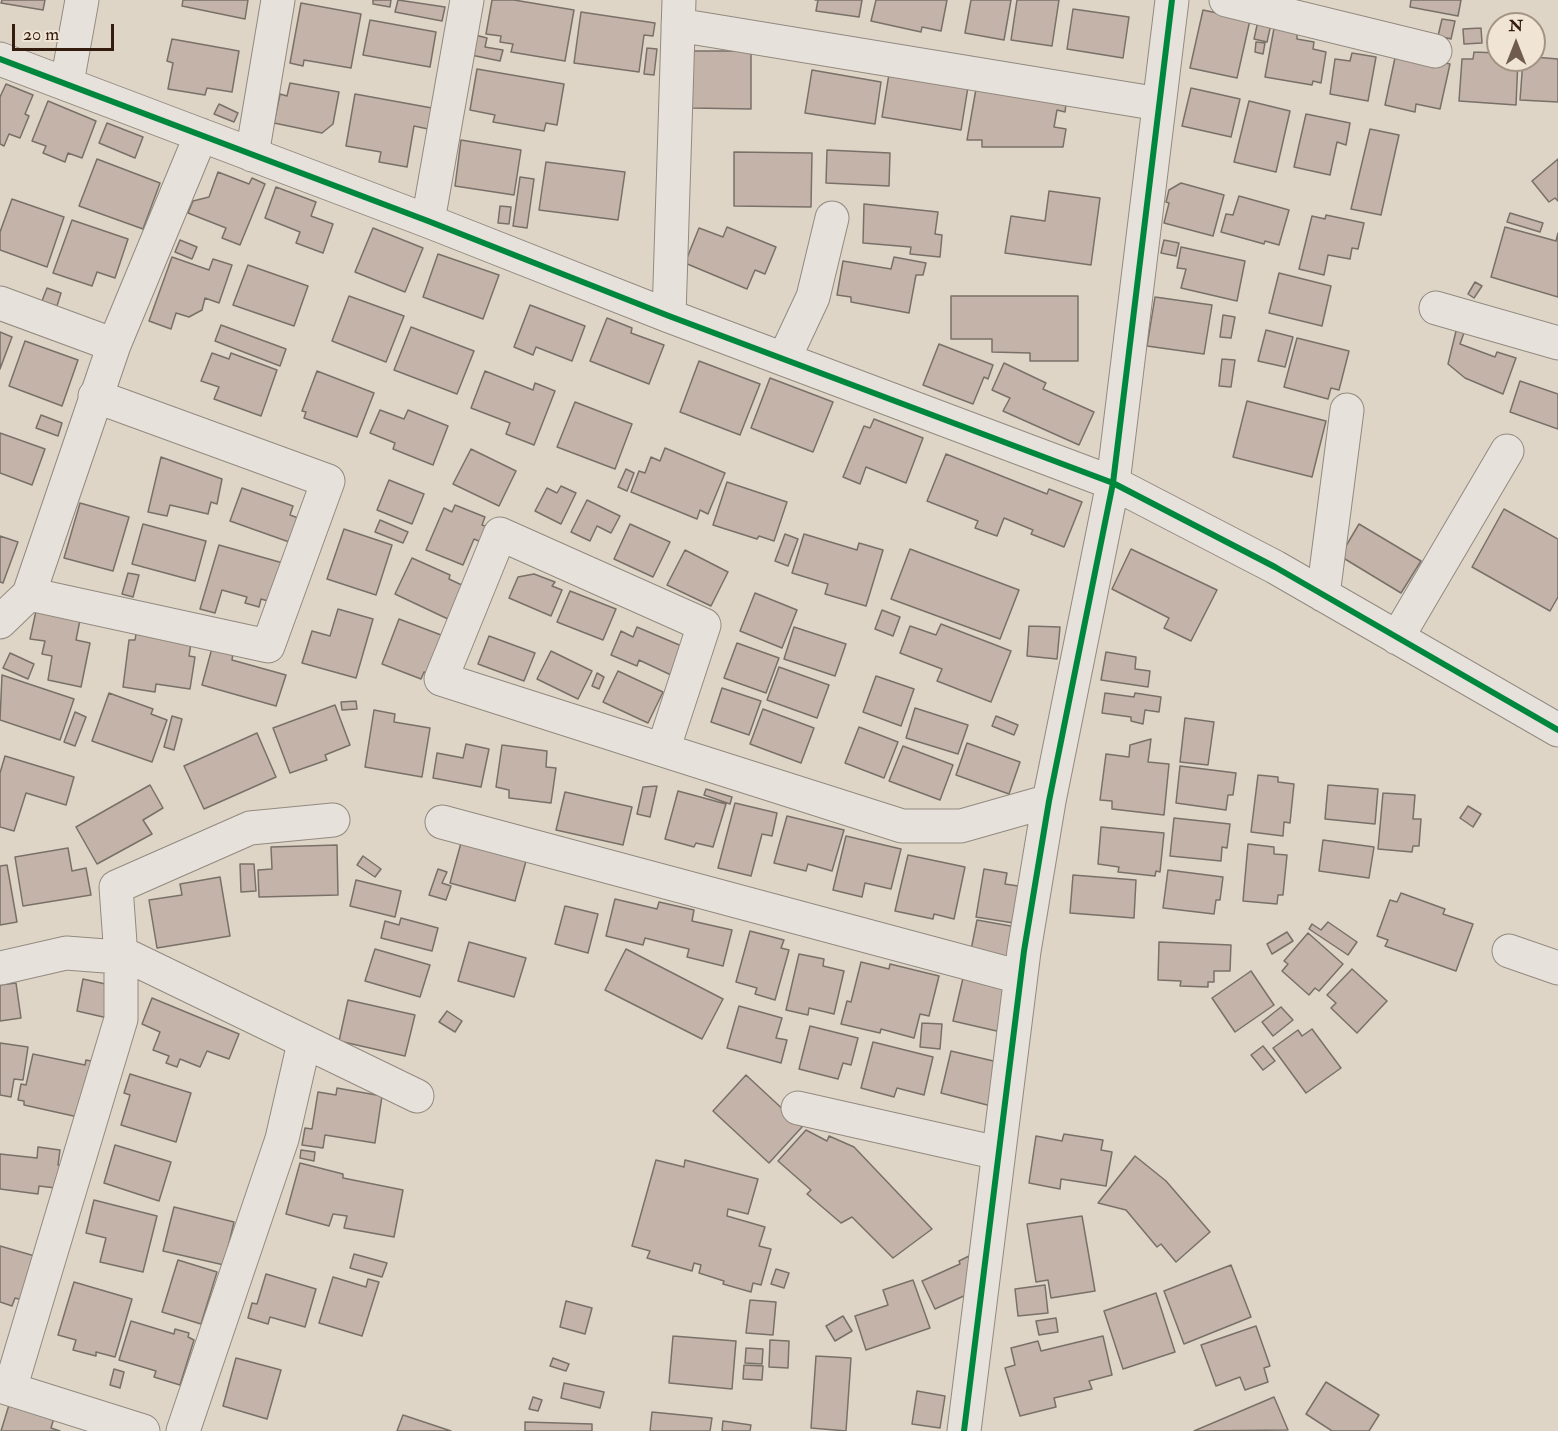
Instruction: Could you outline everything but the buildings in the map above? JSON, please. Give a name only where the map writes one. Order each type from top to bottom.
[{"type":"street","points":[[67,83],[82,0]]},
{"type":"street","points":[[252,155],[278,0]]},
{"type":"street","points":[[428,221],[467,0]]},
{"type":"street","points":[[964,1431],[1020,977],[1049,801],[1113,483],[1172,0]]},
{"type":"street","points":[[1226,0],[1436,51]]},
{"type":"street","points":[[669,316],[679,13],[1159,104]]},
{"type":"street","points":[[0,58],[428,221],[669,316],[1113,483],[1323,595],[1558,730]]},
{"type":"street","points":[[0,622],[29,594],[114,345],[201,135]]},
{"type":"street","points":[[784,359],[813,297],[832,218]]},
{"type":"street","points":[[0,303],[114,345]]},
{"type":"street","points":[[1436,308],[1558,343]]},
{"type":"street","points":[[29,594],[268,646],[328,481],[95,396]]},
{"type":"street","points":[[1323,595],[1347,410]]},
{"type":"street","points":[[1397,638],[1507,451]]},
{"type":"street","points":[[663,750],[704,625],[500,534],[441,679],[663,750],[902,826],[961,826],[1049,801]]},
{"type":"street","points":[[143,1431],[5,1388],[121,1019],[121,957],[116,886],[250,828],[333,820]]},
{"type":"street","points":[[442,822],[1020,977]]},
{"type":"street","points":[[1509,951],[1558,968]]},
{"type":"street","points":[[0,968],[66,953],[132,958],[417,1096]]},
{"type":"street","points":[[183,1431],[282,1139],[304,1043]]},
{"type":"street","points":[[798,1108],[998,1153]]},
{"type":"cycle path","points":[[964,1431],[1024,951],[1049,801],[1113,483],[1172,0]]},
{"type":"cycle path","points":[[0,59],[428,221],[669,316],[1113,483],[1275,567],[1558,730]]}]
